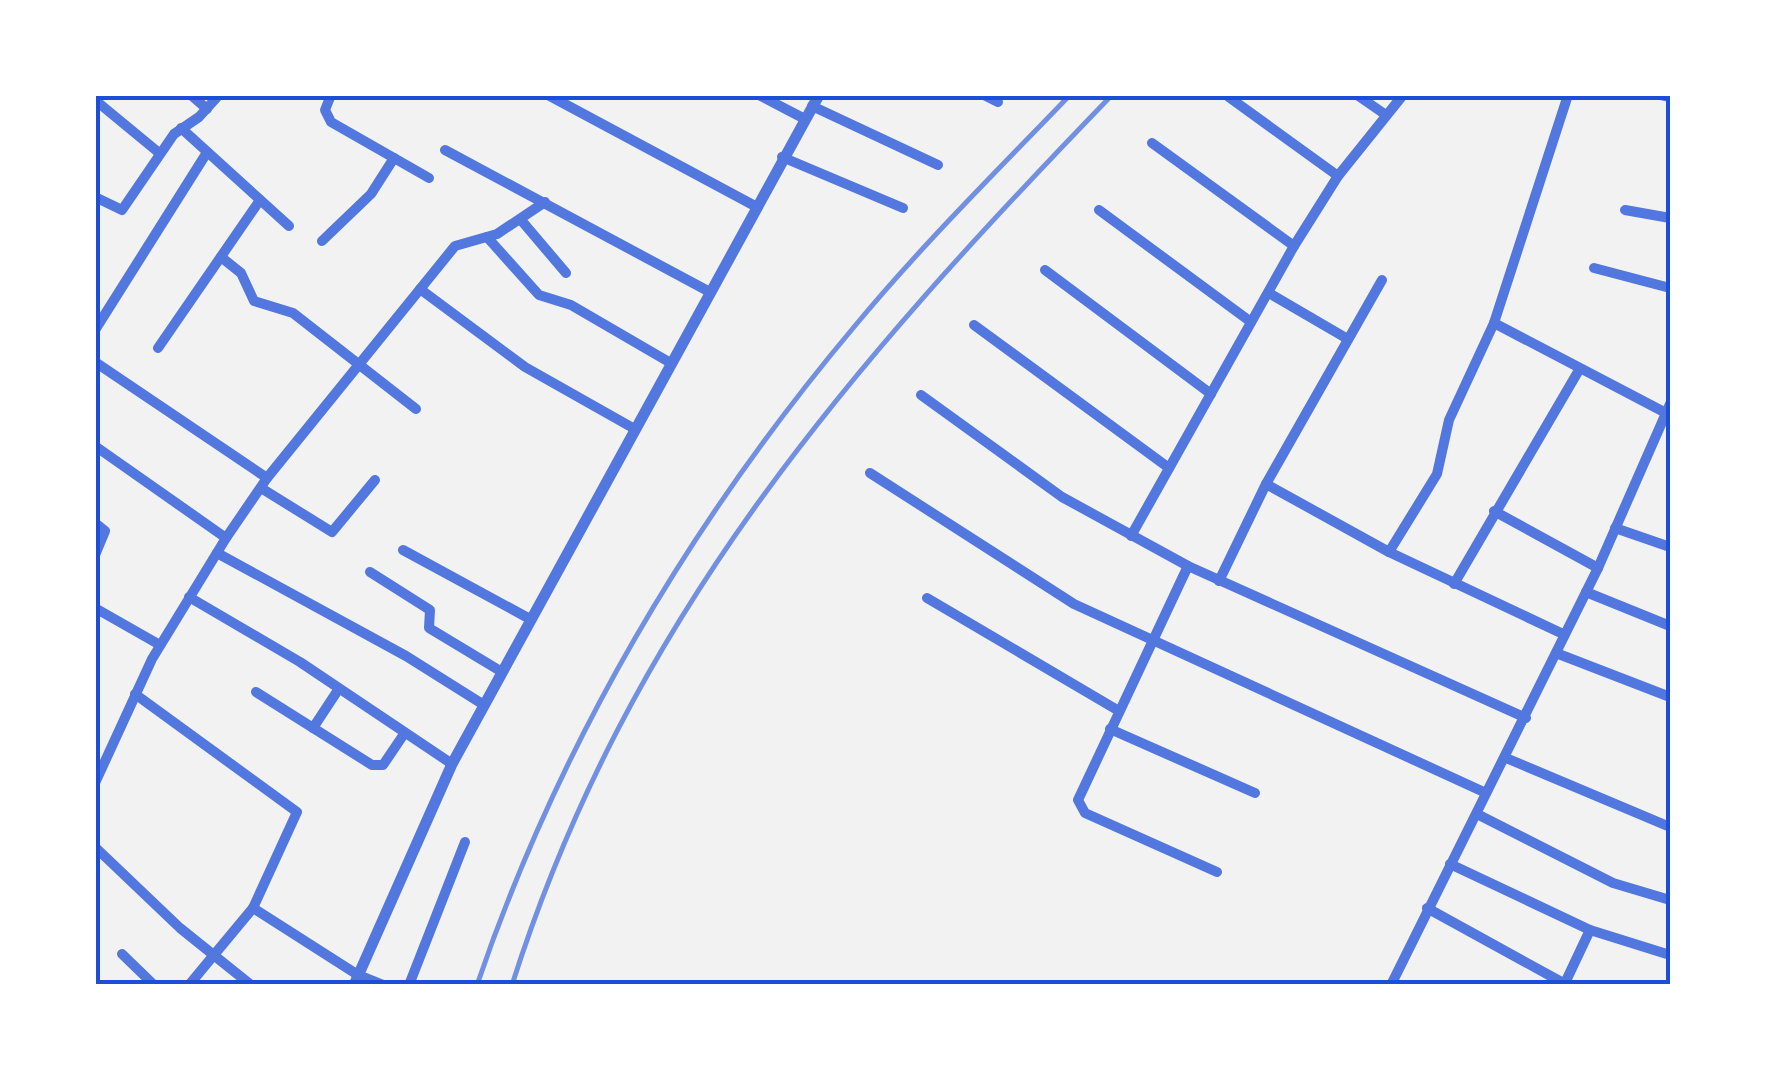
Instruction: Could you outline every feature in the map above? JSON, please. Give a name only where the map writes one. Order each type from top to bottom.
[{"type":"street","points":[[192,95],[207,109]]},
{"type":"street","points":[[95,197],[122,210],[158,152],[220,95]]},
{"type":"street","points":[[331,95],[326,116],[429,178]]},
{"type":"street","points":[[548,95],[755,206]]},
{"type":"street","points":[[758,95],[803,118]]},
{"type":"street","points":[[984,95],[998,102]]},
{"type":"street","points":[[1226,95],[1338,176]]},
{"type":"street","points":[[1357,95],[1386,116]]},
{"type":"street","points":[[1132,536],[1294,246],[1338,176],[1402,95]]},
{"type":"street","points":[[1389,552],[1436,474],[1449,420],[1494,323],[1568,95]]},
{"type":"street","points":[[1660,95],[1670,97]]},
{"type":"street","points":[[95,100],[158,152]]},
{"type":"street","points":[[356,980],[452,764],[815,100],[938,165]]},
{"type":"street","points":[[180,128],[288,226]]},
{"type":"street","points":[[1152,143],[1294,246]]},
{"type":"street","points":[[445,150],[708,291]]},
{"type":"street","points":[[95,330],[206,154]]},
{"type":"street","points":[[782,157],[902,208]]},
{"type":"street","points":[[322,241],[370,194],[394,158]]},
{"type":"street","points":[[158,348],[260,200]]},
{"type":"street","points":[[95,783],[160,645],[264,483],[455,246],[487,238],[545,202]]},
{"type":"street","points":[[1099,210],[1251,322]]},
{"type":"street","points":[[1626,210],[1670,218]]},
{"type":"street","points":[[521,220],[566,273]]},
{"type":"street","points":[[487,238],[540,295],[571,305],[669,362]]},
{"type":"street","points":[[221,257],[241,272],[254,301],[293,313],[416,409]]},
{"type":"street","points":[[1594,268],[1670,288]]},
{"type":"street","points":[[1045,270],[1212,394]]},
{"type":"street","points":[[1219,581],[1266,484],[1382,280]]},
{"type":"street","points":[[420,289],[525,367],[633,428]]},
{"type":"street","points":[[1269,292],[1346,338]]},
{"type":"street","points":[[1391,985],[1526,718],[1668,408],[1579,370],[1494,323]]},
{"type":"street","points":[[974,325],[1169,468]]},
{"type":"street","points":[[95,362],[332,532],[375,480]]},
{"type":"street","points":[[1454,584],[1579,370]]},
{"type":"street","points":[[921,395],[1062,497],[1188,566],[1526,718]]},
{"type":"street","points":[[95,446],[226,538]]},
{"type":"street","points":[[870,472],[1074,604],[1486,793]]},
{"type":"street","points":[[1266,484],[1389,552],[1563,634]]},
{"type":"street","points":[[1494,512],[1598,568]]},
{"type":"street","points":[[95,524],[104,531],[95,555]]},
{"type":"street","points":[[1615,528],[1670,547]]},
{"type":"street","points":[[403,550],[530,618]]},
{"type":"street","points":[[217,553],[406,656],[484,704]]},
{"type":"street","points":[[1188,566],[1081,788],[1080,808],[1217,872]]},
{"type":"street","points":[[370,572],[430,610],[429,628],[502,672]]},
{"type":"street","points":[[1586,592],[1670,626]]},
{"type":"street","points":[[189,597],[452,764]]},
{"type":"street","points":[[927,598],[1119,710]]},
{"type":"street","points":[[95,608],[160,645]]},
{"type":"street","points":[[1556,652],[1670,697]]},
{"type":"street","points":[[313,728],[338,690]]},
{"type":"street","points":[[256,692],[377,767],[404,734]]},
{"type":"street","points":[[135,694],[297,812],[254,908],[190,985]]},
{"type":"street","points":[[1110,729],[1254,793]]},
{"type":"street","points":[[1506,758],[1670,827]]},
{"type":"street","points":[[1477,814],[1599,876],[1670,900]]},
{"type":"street","points":[[410,985],[464,842]]},
{"type":"street","points":[[95,846],[213,956],[251,985]]},
{"type":"street","points":[[1450,864],[1590,930],[1670,955]]},
{"type":"street","points":[[254,908],[356,980],[383,985]]},
{"type":"street","points":[[1427,908],[1566,984],[1590,930]]},
{"type":"street","points":[[122,954],[154,985]]},
{"type":"railway","points":[[477,985],[547,808],[589,722],[684,557],[737,478],[854,327],[1070,95]]},
{"type":"railway","points":[[512,985],[561,852],[618,729],[684,613],[757,504],[837,399],[924,297],[1112,95]]}]
